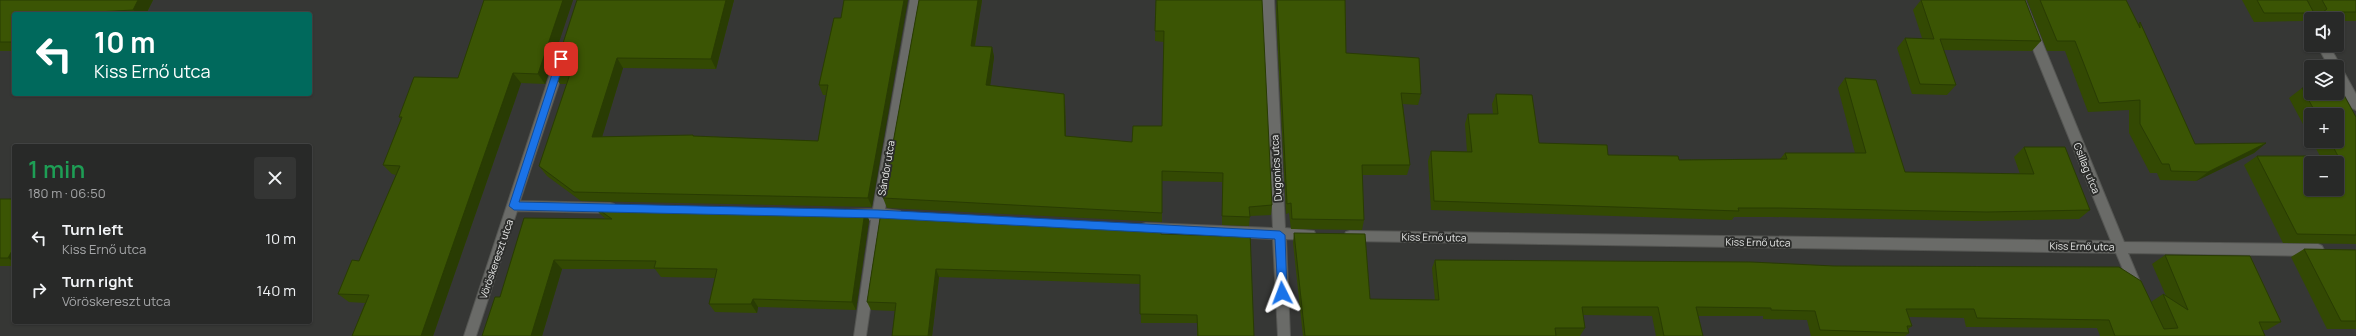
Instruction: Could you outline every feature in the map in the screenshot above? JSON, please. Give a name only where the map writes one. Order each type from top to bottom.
[{"type":"street","name":"Sándor utca","points":[[860,336],[878,214],[916,0]]},
{"type":"street","name":"Dugonics utca","points":[[1268,0],[1284,336]]},
{"type":"street","name":"Csillag utca","points":[[2019,0],[2142,302]]},
{"type":"street","points":[[2299,0],[2306,12]]},
{"type":"street","name":"Vöröskereszt utca","points":[[470,336],[564,51]]},
{"type":"street","points":[[2344,83],[2356,105]]},
{"type":"street","points":[[514,206],[624,208]]},
{"type":"street","points":[[838,213],[909,216]]},
{"type":"street","points":[[1130,227],[1320,236]]},
{"type":"street","name":"Kiss Ernő utca","points":[[1336,236],[2331,250]]},
{"type":"building","points":[[0,0],[138,0],[133,10],[97,12],[12,12],[12,42],[0,42]]},
{"type":"building","points":[[484,0],[563,0],[538,74],[513,73],[421,336],[352,336],[369,295],[338,294],[352,260],[359,261],[400,166],[383,165],[402,117],[399,117],[414,77],[458,78]]},
{"type":"building","points":[[577,0],[726,0],[711,59],[617,58],[592,137],[693,135],[818,141],[828,85],[819,85],[834,18],[841,18],[844,0],[904,0],[868,198],[574,192],[539,166],[570,74],[553,74]]},
{"type":"building","points":[[919,0],[978,0],[971,46],[992,47],[986,85],[1064,94],[1065,136],[1132,142],[1133,126],[1162,126],[1164,31],[1155,31],[1156,0],[1262,0],[1272,205],[1249,207],[1250,217],[1222,216],[1223,173],[1162,171],[1162,213],[883,198]]},
{"type":"building","points":[[1277,0],[1345,0],[1346,53],[1419,58],[1421,94],[1401,93],[1410,165],[1362,165],[1364,220],[1292,219],[1291,203],[1287,204]]},
{"type":"building","points":[[1921,0],[2025,0],[2041,41],[1940,39],[1956,85],[1920,84],[1905,38],[1934,39]]},
{"type":"building","points":[[2040,0],[2126,0],[2140,28],[2140,22],[2195,144],[2266,143],[2208,172],[2171,171],[2169,164],[2162,164],[2140,124],[2140,100],[2099,103],[2075,41],[2057,41]]},
{"type":"building","points":[[2257,0],[2307,0],[2313,12],[2304,13],[2264,13]]},
{"type":"building","points":[[2322,0],[2356,0],[2356,12],[2323,12],[2327,9]]},
{"type":"building","points":[[1845,78],[1876,80],[1905,172],[2034,174],[2024,147],[2065,147],[2090,210],[1987,212],[1738,208],[1739,211],[1434,201],[1431,151],[1472,152],[1468,114],[1498,114],[1496,94],[1532,95],[1539,143],[1607,145],[1608,155],[1678,156],[1679,160],[1787,159],[1785,153],[1866,153]]},
{"type":"building","points":[[2344,95],[2356,117],[2356,235],[2297,234],[2257,156],[2304,156],[2304,196],[2344,196],[2344,156],[2338,156],[2334,148],[2344,148],[2344,108],[2313,108],[2309,100],[2344,100]]},
{"type":"building","points":[[0,199],[12,199],[12,251],[8,258],[0,258]]},
{"type":"building","points":[[592,205],[865,211],[852,302],[753,299],[751,304],[709,304],[717,269],[654,268],[656,261],[554,260],[531,336],[482,336],[495,297],[500,297],[524,218],[612,219]]},
{"type":"building","points":[[881,212],[1161,227],[1161,234],[1222,236],[1222,230],[1250,231],[1254,336],[1198,336],[1197,315],[1140,314],[1140,275],[936,269],[928,336],[892,336],[896,303],[867,302]]},
{"type":"building","points":[[1294,233],[1365,234],[1370,299],[1439,300],[1435,260],[1751,262],[1834,266],[2119,267],[2141,281],[2164,329],[2178,328],[2163,294],[2188,310],[2165,255],[2250,256],[2281,322],[2259,322],[2265,336],[2115,336],[2109,320],[1977,318],[1974,309],[1906,309],[1912,326],[1907,326],[1909,333],[1820,330],[1815,311],[1771,310],[1771,308],[1696,307],[1703,336],[1664,336],[1658,307],[1582,307],[1585,328],[1555,328],[1556,336],[1305,336]]},
{"type":"building","points":[[2304,249],[2356,250],[2356,321],[2341,321]]},
{"type":"route","points":[[561,59],[514,206],[878,214],[1280,235],[1282,293]]}]
